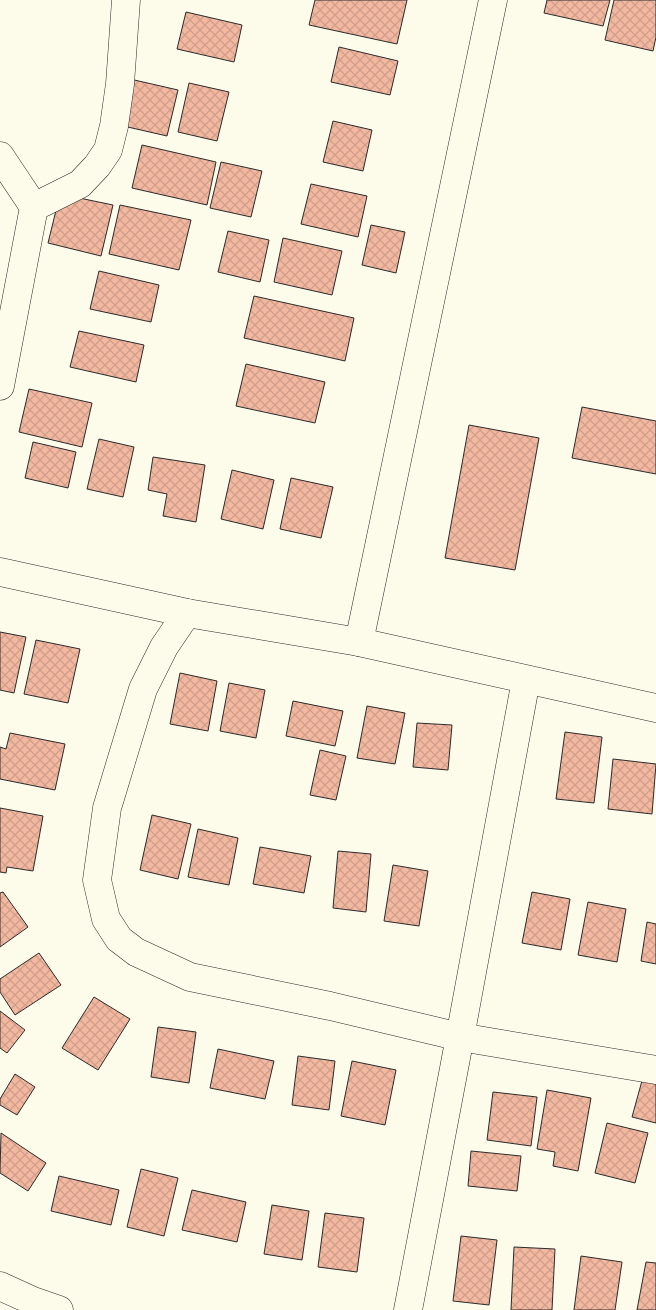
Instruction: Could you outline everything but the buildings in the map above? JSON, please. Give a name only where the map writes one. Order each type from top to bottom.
[{"type":"street","points":[[34,207],[80,184],[97,166],[108,150],[114,126],[120,84],[126,0]]},
{"type":"street","points":[[359,642],[493,0]]},
{"type":"street","points":[[0,156],[34,207],[0,386]]},
{"type":"street","points":[[0,572],[186,613],[359,642],[656,708]]},
{"type":"street","points":[[186,613],[164,648],[143,689],[106,808],[97,880],[106,919],[119,939],[136,952],[190,977],[330,1006],[460,1037],[656,1070]]},
{"type":"street","points":[[408,1310],[526,680]]},
{"type":"street","points":[[0,1286],[59,1310]]}]
